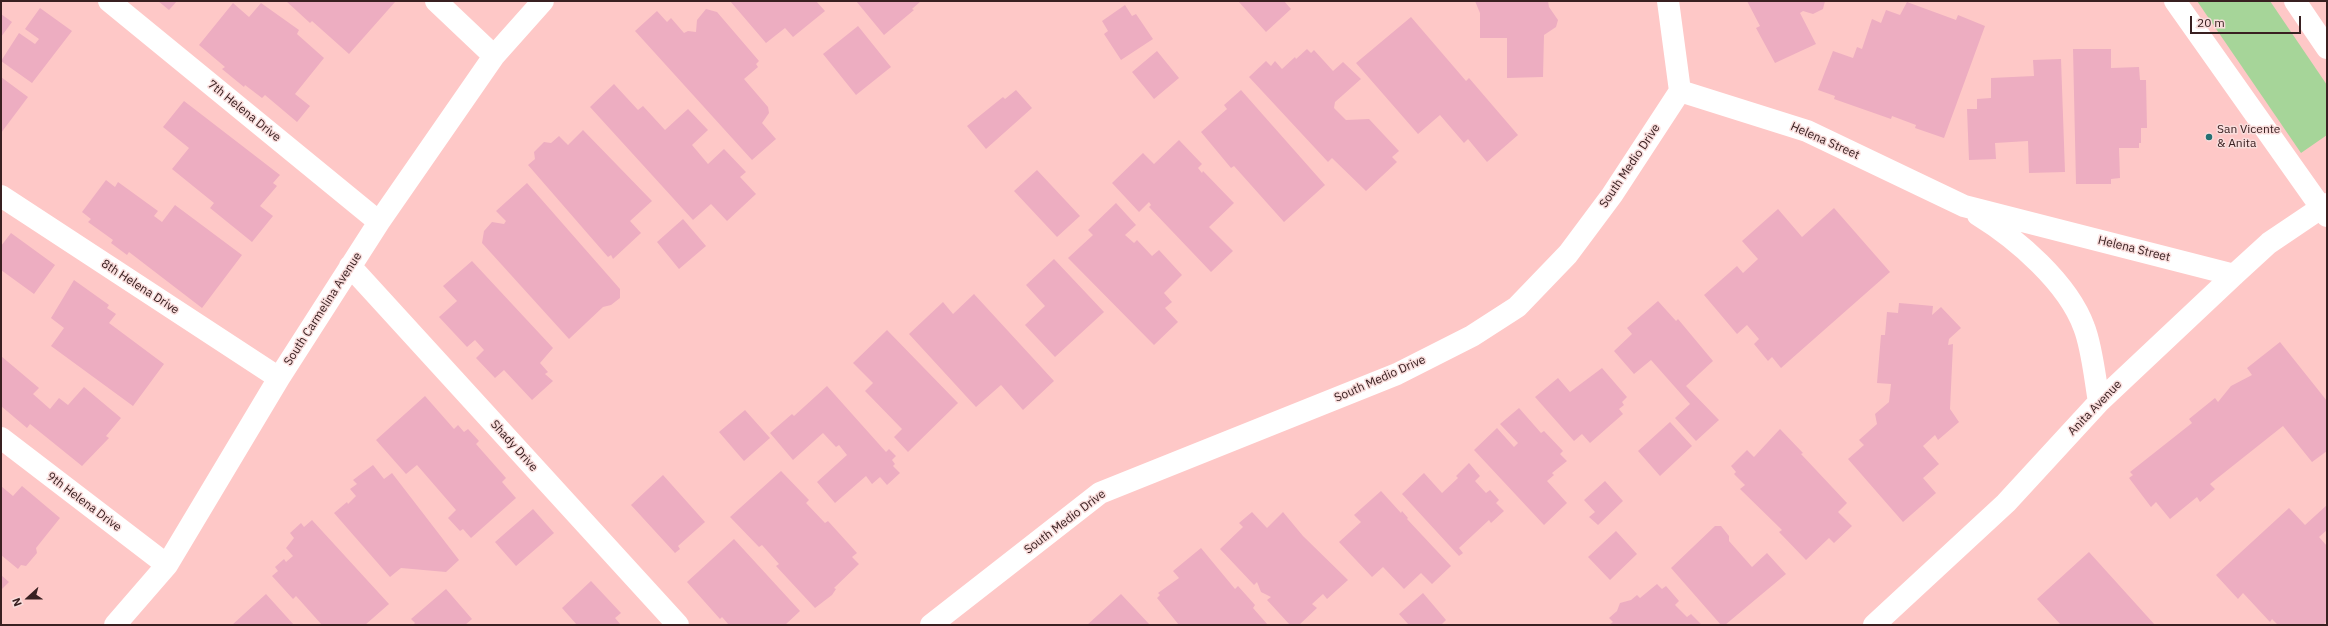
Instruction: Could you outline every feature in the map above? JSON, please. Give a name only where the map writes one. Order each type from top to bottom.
[{"type":"street","name":"7th Helena Drive","points":[[109,1],[379,222]]},
{"type":"street","points":[[436,1],[494,56]]},
{"type":"street","name":"South Carmelina Avenue","points":[[115,625],[166,565],[279,378],[379,222],[494,56],[543,1]]},
{"type":"street","points":[[1668,1],[1680,90]]},
{"type":"street","points":[[2175,1],[2325,209]]},
{"type":"street","points":[[2295,1],[2327,48]]},
{"type":"street","name":"Helena Street","points":[[1680,90],[1807,131],[1964,206],[1993,225],[2014,241],[2043,267],[2069,300],[2084,327],[2099,402]]},
{"type":"street","name":"South Medio Drive","points":[[932,625],[1100,493],[1397,374],[1472,336],[1517,307],[1568,254],[1612,195],[1680,90]]},
{"type":"street","name":"8th Helena Drive","points":[[1,196],[279,378]]},
{"type":"street","name":"Helena Street","points":[[1964,206],[2234,275]]},
{"type":"street","name":"Anita Avenue","points":[[1874,625],[2006,503],[2099,402],[2234,275],[2269,243],[2325,209]]},
{"type":"street","name":"Shady Drive","points":[[350,266],[678,625]]},
{"type":"street","name":"9th Helena Drive","points":[[1,438],[166,565]]},
{"type":"green space","points":[[2197,1],[2270,1],[2327,85],[2327,135],[2301,153]]},
{"type":"building","points":[[158,1],[177,1],[169,10]]},
{"type":"building","points":[[286,1],[395,2],[349,54],[312,21],[310,23]]},
{"type":"building","points":[[730,1],[816,1],[825,11],[793,37],[785,28],[766,43]]},
{"type":"building","points":[[856,1],[921,1],[912,9],[914,10],[884,35]]},
{"type":"building","points":[[1238,1],[1284,1],[1291,9],[1266,32]]},
{"type":"building","points":[[1475,1],[1548,1],[1549,7],[1558,20],[1556,27],[1544,35],[1543,77],[1507,78],[1507,38],[1480,38],[1480,13]]},
{"type":"building","points":[[1747,1],[1825,1],[1823,9],[1813,14],[1803,11],[1800,13],[1816,44],[1775,63],[1756,28],[1760,26]]},
{"type":"building","points":[[1907,2],[1956,20],[1958,15],[1985,26],[1944,138],[1915,128],[1916,125],[1892,116],[1891,119],[1834,99],[1835,96],[1818,90],[1833,51],[1853,58],[1857,47],[1862,49],[1872,19],[1881,23],[1886,10],[1900,15]]},
{"type":"building","points":[[233,3],[249,17],[261,3],[299,30],[297,34],[324,58],[295,94],[310,106],[297,122],[265,95],[262,98],[245,85],[244,87],[222,69],[225,67],[199,45]]},
{"type":"building","points":[[1125,5],[1132,16],[1136,14],[1153,39],[1121,60],[1104,34],[1108,31],[1102,21]]},
{"type":"building","points":[[40,8],[72,31],[32,83],[1,61],[19,33],[35,44],[39,39],[25,29]]},
{"type":"building","points":[[706,9],[717,12],[759,61],[756,64],[758,67],[744,79],[768,107],[769,113],[762,123],[776,139],[752,160],[635,31],[657,11],[667,22],[671,18],[684,33],[688,31],[696,32],[697,20]]},
{"type":"building","points":[[1,14],[12,22],[1,37]]},
{"type":"building","points":[[1411,17],[1466,81],[1469,78],[1518,135],[1487,162],[1468,139],[1464,143],[1440,115],[1418,134],[1356,63]]},
{"type":"building","points":[[858,26],[891,67],[856,95],[823,54]]},
{"type":"building","points":[[1307,49],[1311,53],[1314,50],[1333,71],[1343,62],[1361,79],[1335,102],[1334,108],[1346,120],[1369,119],[1399,151],[1392,157],[1397,162],[1366,191],[1332,158],[1328,162],[1249,77],[1266,61],[1271,66],[1275,61],[1282,69],[1295,57],[1296,59]]},
{"type":"building","points":[[2073,49],[2111,49],[2111,68],[2139,67],[2140,80],[2146,80],[2147,128],[2141,128],[2141,143],[2139,143],[2139,148],[2119,148],[2120,178],[2111,179],[2111,184],[2076,184]]},
{"type":"building","points":[[1157,51],[1179,78],[1154,99],[1132,72]]},
{"type":"building","points":[[2061,59],[2065,172],[2029,173],[2028,141],[1995,143],[1996,159],[1969,160],[1967,109],[1977,109],[1977,99],[1991,98],[1991,78],[2034,76],[2033,60]]},
{"type":"building","points":[[1,77],[28,97],[1,133]]},
{"type":"building","points":[[614,84],[638,110],[643,106],[665,130],[688,109],[708,130],[692,145],[708,164],[724,149],[746,172],[740,177],[756,194],[727,221],[711,204],[693,220],[590,107]]},
{"type":"building","points":[[1016,90],[1032,108],[986,149],[967,126],[1003,97],[1005,99]]},
{"type":"building","points":[[1241,90],[1325,185],[1284,222],[1234,166],[1231,168],[1201,132],[1227,109],[1224,105]]},
{"type":"building","points":[[184,101],[280,175],[273,183],[277,186],[260,206],[273,216],[252,242],[210,208],[214,203],[172,169],[189,148],[163,127]]},
{"type":"building","points":[[583,130],[652,201],[630,221],[641,233],[613,259],[611,255],[608,257],[528,165],[535,159],[534,152],[544,142],[551,143],[559,136],[568,145]]},
{"type":"building","points":[[1179,140],[1202,164],[1198,168],[1202,173],[1203,171],[1234,203],[1209,227],[1233,251],[1211,272],[1149,207],[1151,205],[1149,202],[1139,212],[1112,183],[1143,153],[1154,164]]},
{"type":"building","points":[[1037,170],[1080,216],[1057,237],[1014,191]]},
{"type":"building","points":[[106,180],[115,187],[118,182],[158,211],[154,216],[162,222],[175,205],[242,255],[202,308],[129,252],[127,255],[111,243],[113,240],[88,222],[91,219],[82,212]]},
{"type":"building","points":[[527,183],[620,289],[620,298],[611,305],[603,307],[569,339],[482,243],[484,231],[492,222],[504,224],[506,221],[496,211]]},
{"type":"building","points":[[1116,203],[1136,225],[1125,235],[1134,243],[1137,240],[1152,256],[1159,250],[1182,275],[1164,293],[1172,302],[1165,308],[1178,322],[1154,345],[1068,258],[1093,235],[1088,230]]},
{"type":"building","points":[[1834,208],[1890,272],[1781,368],[1772,357],[1768,361],[1754,344],[1759,339],[1747,325],[1737,334],[1704,295],[1737,266],[1743,273],[1758,259],[1742,241],[1778,209],[1802,237]]},
{"type":"building","points":[[683,219],[706,246],[679,269],[657,242]]},
{"type":"building","points":[[11,233],[55,265],[34,294],[1,270],[1,246]]},
{"type":"building","points":[[1054,259],[1104,312],[1055,357],[1025,325],[1045,306],[1026,285]]},
{"type":"building","points":[[472,261],[553,348],[540,363],[548,372],[545,374],[553,381],[532,400],[504,370],[495,378],[476,358],[484,350],[475,340],[467,347],[439,317],[457,301],[443,286]]},
{"type":"building","points":[[74,280],[109,305],[107,308],[116,314],[109,323],[164,364],[133,406],[51,346],[64,328],[51,318]]},
{"type":"building","points":[[974,294],[1054,381],[1023,410],[1001,385],[976,407],[909,334],[943,302],[953,314]]},
{"type":"building","points":[[1658,301],[1676,321],[1678,319],[1713,361],[1686,386],[1719,420],[1696,441],[1675,418],[1690,404],[1651,360],[1634,374],[1614,351],[1632,334],[1627,328]]},
{"type":"building","points":[[1899,303],[1933,306],[1932,315],[1941,307],[1961,328],[1949,339],[1948,345],[1953,344],[1950,409],[1959,422],[1938,440],[1935,435],[1923,446],[1939,464],[1923,478],[1936,493],[1903,522],[1848,459],[1864,445],[1859,440],[1877,424],[1875,414],[1889,402],[1891,384],[1877,383],[1881,335],[1885,335],[1887,312],[1898,313]]},
{"type":"building","points":[[887,330],[958,403],[908,452],[894,437],[902,429],[865,391],[873,383],[853,363]]},
{"type":"building","points":[[2280,342],[2327,401],[2327,451],[2312,462],[2283,426],[2210,484],[2215,489],[2200,502],[2197,497],[2170,519],[2156,502],[2151,507],[2129,478],[2133,475],[2130,472],[2192,423],[2189,419],[2215,398],[2218,402],[2231,386],[2252,375],[2247,368]]},
{"type":"building","points":[[1,356],[39,388],[33,394],[50,409],[59,398],[68,405],[84,387],[121,418],[106,436],[109,438],[82,466],[30,424],[27,428],[1,406]]},
{"type":"building","points":[[1602,368],[1627,397],[1622,402],[1624,405],[1619,409],[1623,414],[1590,443],[1582,434],[1574,441],[1535,397],[1558,378],[1570,392]]},
{"type":"building","points":[[827,386],[886,452],[889,449],[896,456],[892,460],[895,464],[893,466],[900,473],[887,485],[880,477],[872,484],[866,476],[835,503],[817,482],[847,455],[839,445],[836,447],[823,433],[793,460],[770,433],[792,414],[794,416]]},
{"type":"building","points":[[425,396],[454,429],[458,425],[464,432],[468,429],[479,441],[476,444],[506,478],[502,482],[516,498],[471,538],[463,529],[460,531],[448,518],[456,510],[417,465],[406,474],[376,440]]},
{"type":"building","points":[[1519,408],[1541,433],[1544,431],[1563,451],[1560,454],[1567,461],[1552,473],[1554,475],[1547,481],[1567,503],[1544,525],[1474,450],[1497,428],[1514,447],[1518,443],[1500,424]]},
{"type":"building","points":[[745,410],[770,438],[744,461],[719,432]]},
{"type":"building","points":[[1670,422],[1692,446],[1660,476],[1638,451]]},
{"type":"building","points":[[1780,429],[1803,453],[1801,454],[1847,503],[1838,512],[1852,526],[1834,543],[1829,538],[1806,560],[1779,532],[1782,530],[1740,489],[1745,485],[1734,474],[1736,472],[1731,466],[1747,450],[1754,457]]},
{"type":"building","points":[[1469,463],[1480,476],[1475,481],[1486,493],[1490,490],[1499,500],[1496,503],[1504,511],[1491,523],[1489,520],[1459,548],[1463,553],[1459,556],[1402,494],[1424,473],[1442,493],[1458,478],[1456,476]]},
{"type":"building","points":[[373,465],[384,479],[392,473],[459,560],[446,572],[401,568],[390,577],[334,513],[347,502],[348,504],[356,496],[350,489],[357,484],[353,480]]},
{"type":"building","points":[[781,471],[809,500],[806,503],[825,523],[828,521],[857,553],[852,557],[859,564],[834,588],[836,589],[832,595],[815,608],[776,566],[779,564],[762,545],[759,547],[730,517]]},
{"type":"building","points":[[663,475],[705,522],[678,546],[680,549],[675,553],[631,505]]},
{"type":"building","points":[[1605,481],[1623,501],[1598,525],[1589,517],[1595,512],[1584,500]]},
{"type":"building","points":[[1,486],[13,496],[22,486],[60,518],[36,548],[37,553],[26,566],[21,565],[18,569],[1,555]]},
{"type":"building","points":[[1381,491],[1401,513],[1402,511],[1408,518],[1407,519],[1451,566],[1432,584],[1421,573],[1404,589],[1383,567],[1372,577],[1339,542],[1361,522],[1354,515]]},
{"type":"building","points":[[2327,505],[2327,530],[2319,537],[2327,546],[2327,621],[2323,625],[2278,625],[2272,619],[2270,622],[2243,593],[2238,599],[2216,575],[2289,508],[2305,525]]},
{"type":"building","points":[[533,509],[554,533],[516,566],[495,542]]},
{"type":"building","points":[[1252,512],[1267,528],[1283,512],[1303,536],[1348,580],[1327,599],[1323,594],[1312,604],[1317,608],[1299,625],[1290,625],[1267,600],[1271,597],[1261,592],[1257,582],[1254,585],[1220,549],[1243,527],[1239,523]]},
{"type":"building","points":[[312,520],[389,604],[365,625],[322,625],[296,596],[293,599],[272,576],[278,571],[275,567],[284,559],[286,562],[293,556],[286,548],[294,538],[290,533],[301,523],[304,527]]},
{"type":"building","points":[[1715,526],[1721,526],[1729,536],[1729,541],[1752,567],[1767,553],[1786,574],[1725,625],[1721,625],[1671,568]]},
{"type":"building","points":[[1616,531],[1637,554],[1610,580],[1588,557]]},
{"type":"building","points":[[734,539],[800,611],[785,625],[729,625],[722,617],[720,619],[687,582]]},
{"type":"building","points":[[1201,548],[1235,589],[1238,586],[1255,605],[1253,608],[1268,625],[1179,625],[1157,598],[1160,595],[1158,593],[1179,578],[1173,571]]},
{"type":"building","points":[[2089,552],[2155,625],[2061,625],[2037,599]]},
{"type":"building","points":[[1,575],[9,582],[1,590]]},
{"type":"building","points":[[591,581],[621,613],[615,618],[621,625],[577,625],[562,608]]},
{"type":"building","points":[[1657,584],[1662,589],[1666,586],[1679,601],[1675,605],[1687,617],[1691,614],[1702,625],[1610,624],[1613,622],[1609,618],[1617,611],[1620,603],[1631,600],[1637,595],[1640,598]]},
{"type":"building","points":[[446,589],[472,619],[465,625],[413,625],[415,623],[411,619]]},
{"type":"building","points":[[1423,593],[1446,620],[1441,625],[1409,625],[1399,614]]},
{"type":"building","points":[[266,594],[294,625],[232,625]]},
{"type":"building","points":[[1121,594],[1150,625],[1087,625]]},
{"type":"place","name":"San Vicente & Anita","points":[[2209,137]]}]
